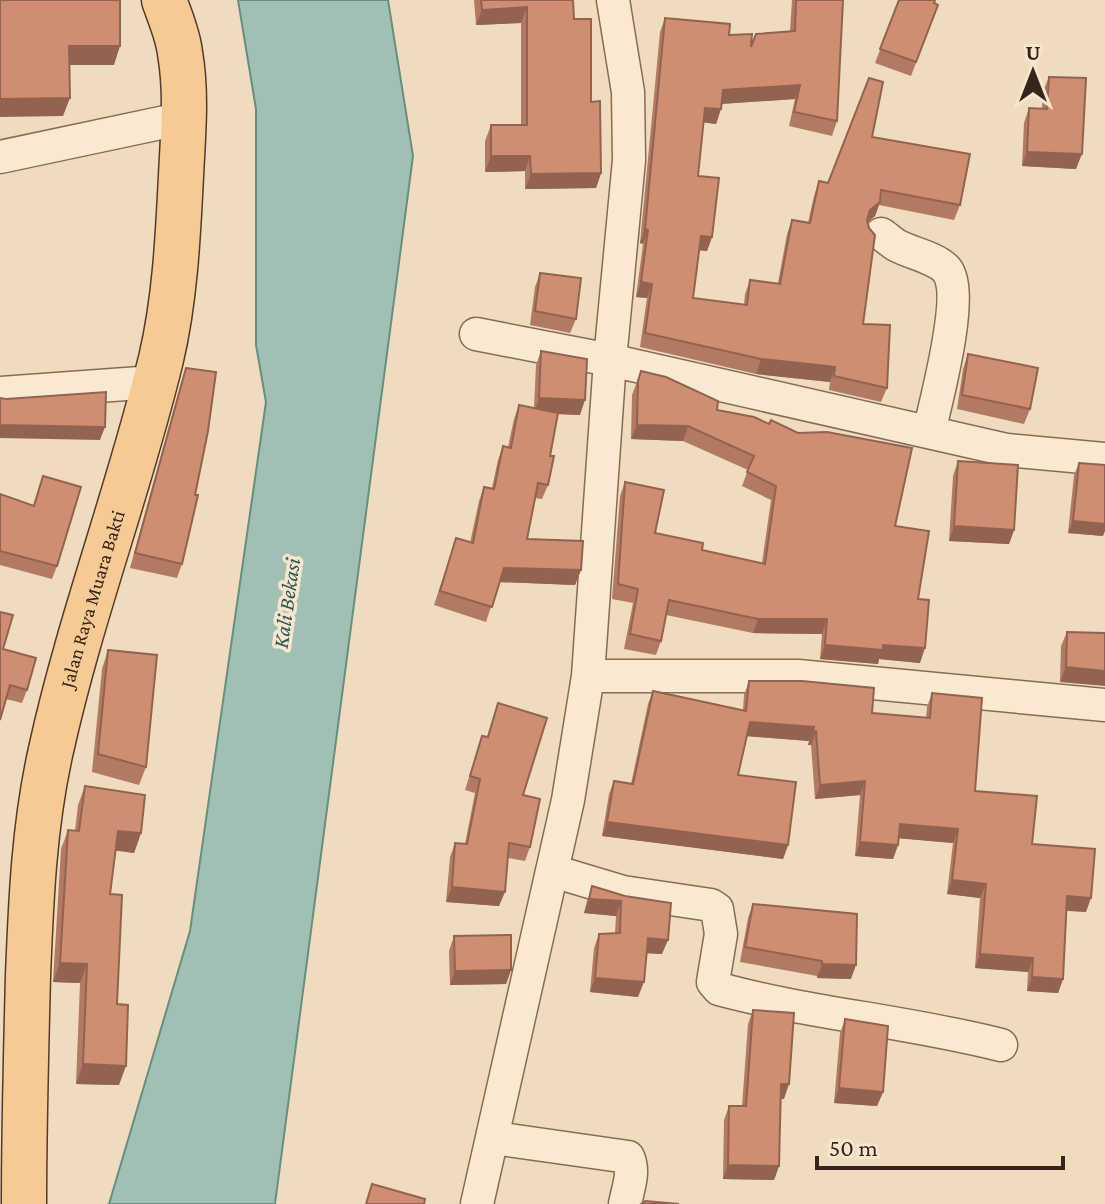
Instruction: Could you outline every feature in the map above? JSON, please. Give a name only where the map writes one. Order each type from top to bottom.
[{"type":"main road","name":"Jalan Raya Muara Bakti","points":[[24,1204],[23,1109],[31,904],[41,798],[99,568],[161,356],[178,243],[184,118],[180,50],[164,0]]},
{"type":"street","points":[[477,1204],[568,800],[588,676],[610,360],[629,160],[628,92],[613,0]]},
{"type":"street","points":[[0,157],[184,118]]},
{"type":"street","points":[[881,234],[895,245],[944,267],[952,279],[948,344],[929,432]]},
{"type":"street","points":[[476,334],[610,360],[1007,450],[1105,459]]},
{"type":"street","points":[[0,393],[154,382]]},
{"type":"street","points":[[588,676],[798,676],[1105,705]]},
{"type":"street","points":[[553,871],[623,892],[711,905],[717,909],[721,934],[713,982],[719,989],[813,1010],[939,1029],[1001,1045]]},
{"type":"street","points":[[494,1138],[628,1157],[631,1174],[625,1204]]},
{"type":"water","name":"Kali Bekasi","points":[[238,0],[388,0],[413,156],[275,1204],[109,1204],[190,931],[266,402],[256,345],[256,109]]},
{"type":"building","points":[[0,0],[120,0],[120,46],[69,46],[70,98],[0,99]]},
{"type":"building","points":[[481,0],[573,0],[574,19],[591,19],[591,102],[600,101],[601,173],[531,174],[530,156],[491,156],[491,125],[527,125],[527,7],[482,10]]},
{"type":"building","points":[[796,0],[843,0],[837,121],[794,112],[800,85],[723,90],[721,109],[705,108],[698,176],[719,178],[712,237],[701,236],[693,298],[747,305],[750,280],[780,284],[792,220],[810,223],[819,181],[828,183],[869,78],[883,82],[872,137],[970,154],[960,205],[881,190],[880,202],[870,210],[867,220],[875,235],[863,324],[890,325],[887,388],[834,376],[835,367],[761,359],[645,333],[652,284],[641,282],[665,18],[730,24],[729,35],[752,34],[751,47],[756,34],[795,31]]},
{"type":"building","points":[[899,0],[935,0],[934,3],[938,5],[916,62],[880,49]]},
{"type":"building","points":[[1049,77],[1086,78],[1082,154],[1027,152],[1029,108],[1047,109]]},
{"type":"building","points":[[540,273],[581,278],[576,319],[535,311]]},
{"type":"building","points":[[541,351],[587,359],[585,400],[539,398]]},
{"type":"building","points":[[968,354],[1038,368],[1030,409],[962,395]]},
{"type":"building","points":[[186,368],[216,372],[195,495],[198,495],[182,564],[135,553]]},
{"type":"building","points":[[641,371],[666,377],[718,401],[717,410],[754,417],[769,424],[771,420],[798,433],[827,432],[912,448],[895,526],[929,531],[918,599],[929,600],[925,648],[883,645],[883,650],[825,645],[827,619],[758,619],[669,600],[661,641],[630,634],[638,589],[618,584],[625,482],[664,490],[655,533],[703,543],[702,550],[765,564],[776,486],[747,472],[754,456],[688,426],[637,425]]},
{"type":"building","points":[[106,392],[105,427],[0,425],[0,398]]},
{"type":"building","points":[[519,405],[558,413],[548,485],[538,483],[527,539],[583,541],[581,570],[504,568],[492,607],[440,591],[456,538],[473,543],[484,487],[494,489],[503,446],[511,448]]},
{"type":"building","points":[[958,461],[1018,465],[1014,530],[954,526]]},
{"type":"building","points":[[1079,463],[1105,465],[1105,524],[1073,521]]},
{"type":"building","points":[[43,476],[81,487],[57,566],[0,551],[0,494],[34,506]]},
{"type":"building","points":[[0,612],[13,615],[3,649],[36,658],[27,690],[10,685],[0,720]]},
{"type":"building","points":[[1067,632],[1105,633],[1105,671],[1066,667]]},
{"type":"building","points":[[108,650],[157,655],[146,767],[98,754]]},
{"type":"building","points":[[749,681],[802,681],[874,688],[872,713],[930,718],[932,693],[982,698],[975,791],[1037,796],[1032,844],[1095,849],[1091,898],[1067,896],[1063,979],[1032,977],[1033,958],[980,954],[986,884],[952,880],[958,829],[900,824],[898,845],[860,842],[865,781],[820,785],[814,727],[750,722],[738,775],[796,782],[788,845],[607,822],[614,781],[633,784],[653,691],[746,711]]},
{"type":"building","points":[[498,703],[547,718],[523,795],[540,799],[530,847],[509,843],[505,892],[452,887],[455,843],[467,844],[480,779],[470,776],[482,736],[488,737]]},
{"type":"building","points":[[85,786],[145,795],[141,833],[118,831],[110,894],[122,895],[117,1004],[128,1005],[126,1066],[83,1064],[87,964],[60,963],[68,830],[79,831]]},
{"type":"building","points":[[592,886],[625,896],[671,903],[668,940],[648,938],[644,982],[595,978],[599,934],[620,933],[621,901],[589,899]]},
{"type":"building","points":[[753,904],[857,914],[856,965],[822,964],[822,961],[745,947]]},
{"type":"building","points":[[511,935],[511,970],[455,971],[454,936]]},
{"type":"building","points":[[753,1010],[794,1013],[789,1084],[781,1084],[779,1166],[728,1165],[729,1106],[746,1106]]},
{"type":"building","points":[[845,1019],[888,1026],[883,1092],[839,1088]]},
{"type":"building","points":[[372,1184],[425,1199],[424,1204],[366,1204]]},
{"type":"building","points":[[645,1201],[679,1204],[641,1204]]}]
